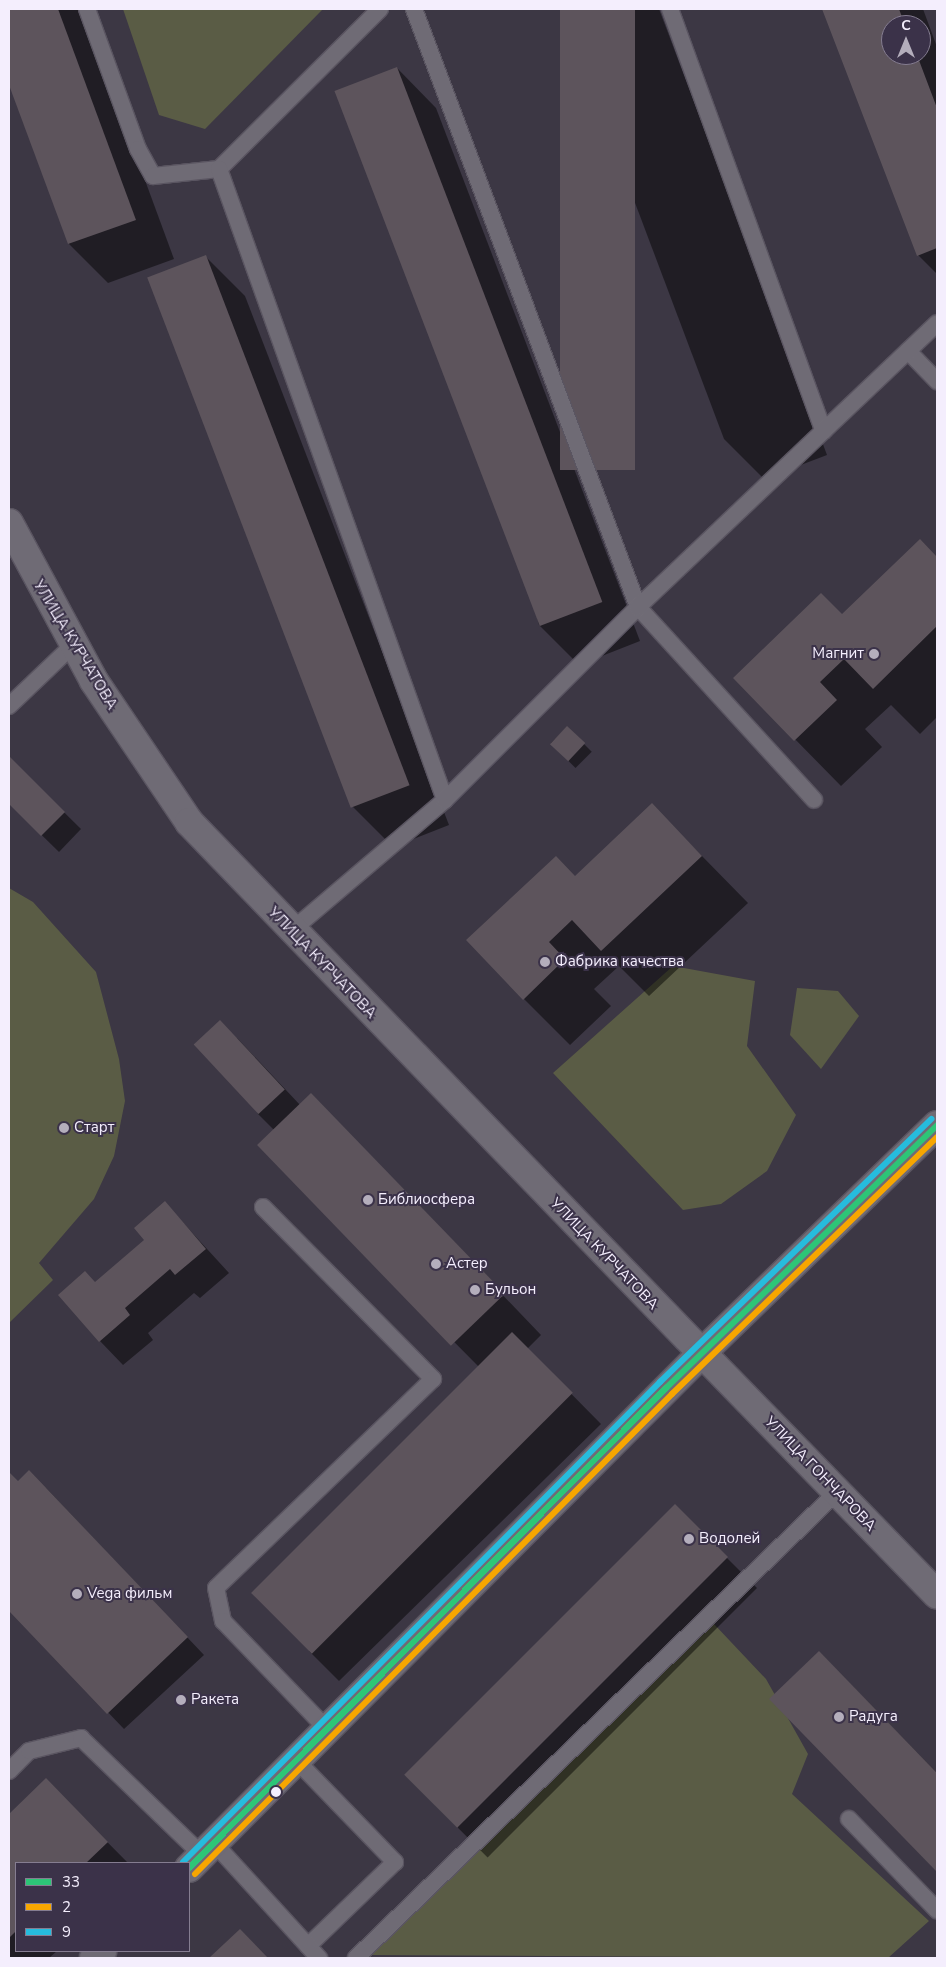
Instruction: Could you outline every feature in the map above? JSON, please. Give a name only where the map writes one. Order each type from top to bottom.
[{"type":"street","name":"УЛИЦА КУРЧАТОВА","points":[[9,523],[73,645],[189,822],[291,931],[702,1353]]},
{"type":"street","points":[[202,1855],[702,1353],[937,1125]]},
{"type":"street","name":"УЛИЦА ГОНЧАРОВА","points":[[702,1353],[937,1595]]},
{"type":"lane","points":[[87,9],[138,149],[153,176],[219,170],[380,9]]},
{"type":"lane","points":[[414,9],[638,607],[814,800]]},
{"type":"lane","points":[[670,9],[824,431]]},
{"type":"lane","points":[[219,170],[445,800]]},
{"type":"lane","points":[[291,931],[445,800],[638,607],[937,323]]},
{"type":"lane","points":[[908,351],[937,382]]},
{"type":"lane","points":[[9,706],[73,645]]},
{"type":"lane","points":[[263,1207],[433,1379],[216,1588],[223,1621],[327,1730]]},
{"type":"lane","points":[[356,1958],[836,1492]]},
{"type":"lane","points":[[9,1771],[30,1751],[81,1738],[202,1855],[313,1952],[395,1862],[297,1760]]},
{"type":"lane","points":[[849,1819],[937,1910]]},
{"type":"green space","points":[[123,9],[323,9],[205,129],[159,115]]},
{"type":"green space","name":"Старт","points":[[9,888],[33,902],[96,972],[119,1059],[125,1101],[114,1156],[94,1199],[39,1263],[53,1280],[9,1323]]},
{"type":"green space","points":[[673,966],[755,981],[747,1046],[796,1115],[767,1171],[721,1204],[683,1210],[553,1073]]},
{"type":"green space","points":[[797,988],[838,991],[859,1016],[821,1069],[790,1035]]},
{"type":"green space","points":[[714,1624],[766,1679],[808,1754],[792,1794],[929,1921],[888,1958],[370,1955]]},
{"type":"building","points":[[9,9],[58,9],[136,220],[68,244],[9,85]]},
{"type":"building","points":[[560,9],[635,9],[635,470],[560,470]]},
{"type":"building","points":[[822,9],[899,9],[901,15],[881,15],[881,65],[921,65],[937,108],[937,248],[917,256]]},
{"type":"building","points":[[397,67],[602,602],[540,626],[334,91]]},
{"type":"building","points":[[206,255],[410,785],[351,808],[147,278]]},
{"type":"building","points":[[920,539],[937,557],[937,626],[873,689],[844,659],[820,682],[837,700],[794,741],[733,678],[821,593],[842,614]]},
{"type":"building","points":[[567,726],[585,743],[568,761],[550,744]]},
{"type":"building","points":[[9,756],[65,812],[41,836],[9,804]]},
{"type":"building","points":[[652,803],[702,856],[601,951],[572,920],[549,942],[565,959],[523,1000],[466,940],[556,856],[575,876]]},
{"type":"building","points":[[220,1020],[285,1089],[258,1114],[194,1045]]},
{"type":"building","points":[[311,1093],[505,1294],[451,1346],[257,1145]]},
{"type":"building","points":[[165,1201],[206,1249],[175,1275],[170,1269],[125,1308],[130,1315],[99,1342],[58,1295],[85,1271],[95,1282],[144,1240],[134,1228]]},
{"type":"building","points":[[512,1332],[573,1393],[312,1654],[251,1593]]},
{"type":"building","points":[[29,1470],[188,1637],[107,1714],[9,1611],[9,1472],[18,1481]]},
{"type":"building","points":[[675,1504],[728,1557],[457,1828],[404,1775]]},
{"type":"building","points":[[819,1651],[937,1773],[937,1872],[769,1699]]},
{"type":"building","points":[[46,1778],[108,1842],[87,1862],[15,1862],[15,1932],[9,1938],[9,1814]]},
{"type":"building","points":[[240,1929],[268,1958],[209,1958]]},
{"type":"transit line","name":"9","points":[[183,1862],[660,1382],[931,1119]]},
{"type":"transit line","name":"33","points":[[190,1867],[666,1388],[937,1125]]},
{"type":"transit line","name":"2","points":[[195,1874],[672,1394],[937,1137]]},
{"type":"place","name":"Магнит","points":[[874,654]]},
{"type":"place","name":"Фабрика качества","points":[[545,962]]},
{"type":"place","name":"Старт","points":[[64,1128]]},
{"type":"place","name":"Библиосфера","points":[[368,1200]]},
{"type":"place","name":"Астер","points":[[436,1264]]},
{"type":"place","name":"Бульон","points":[[475,1290]]},
{"type":"place","name":"Водолей","points":[[689,1539]]},
{"type":"place","name":"Vega фильм","points":[[77,1594]]},
{"type":"place","name":"Ракета","points":[[181,1700]]},
{"type":"place","name":"Радуга","points":[[839,1717]]}]
